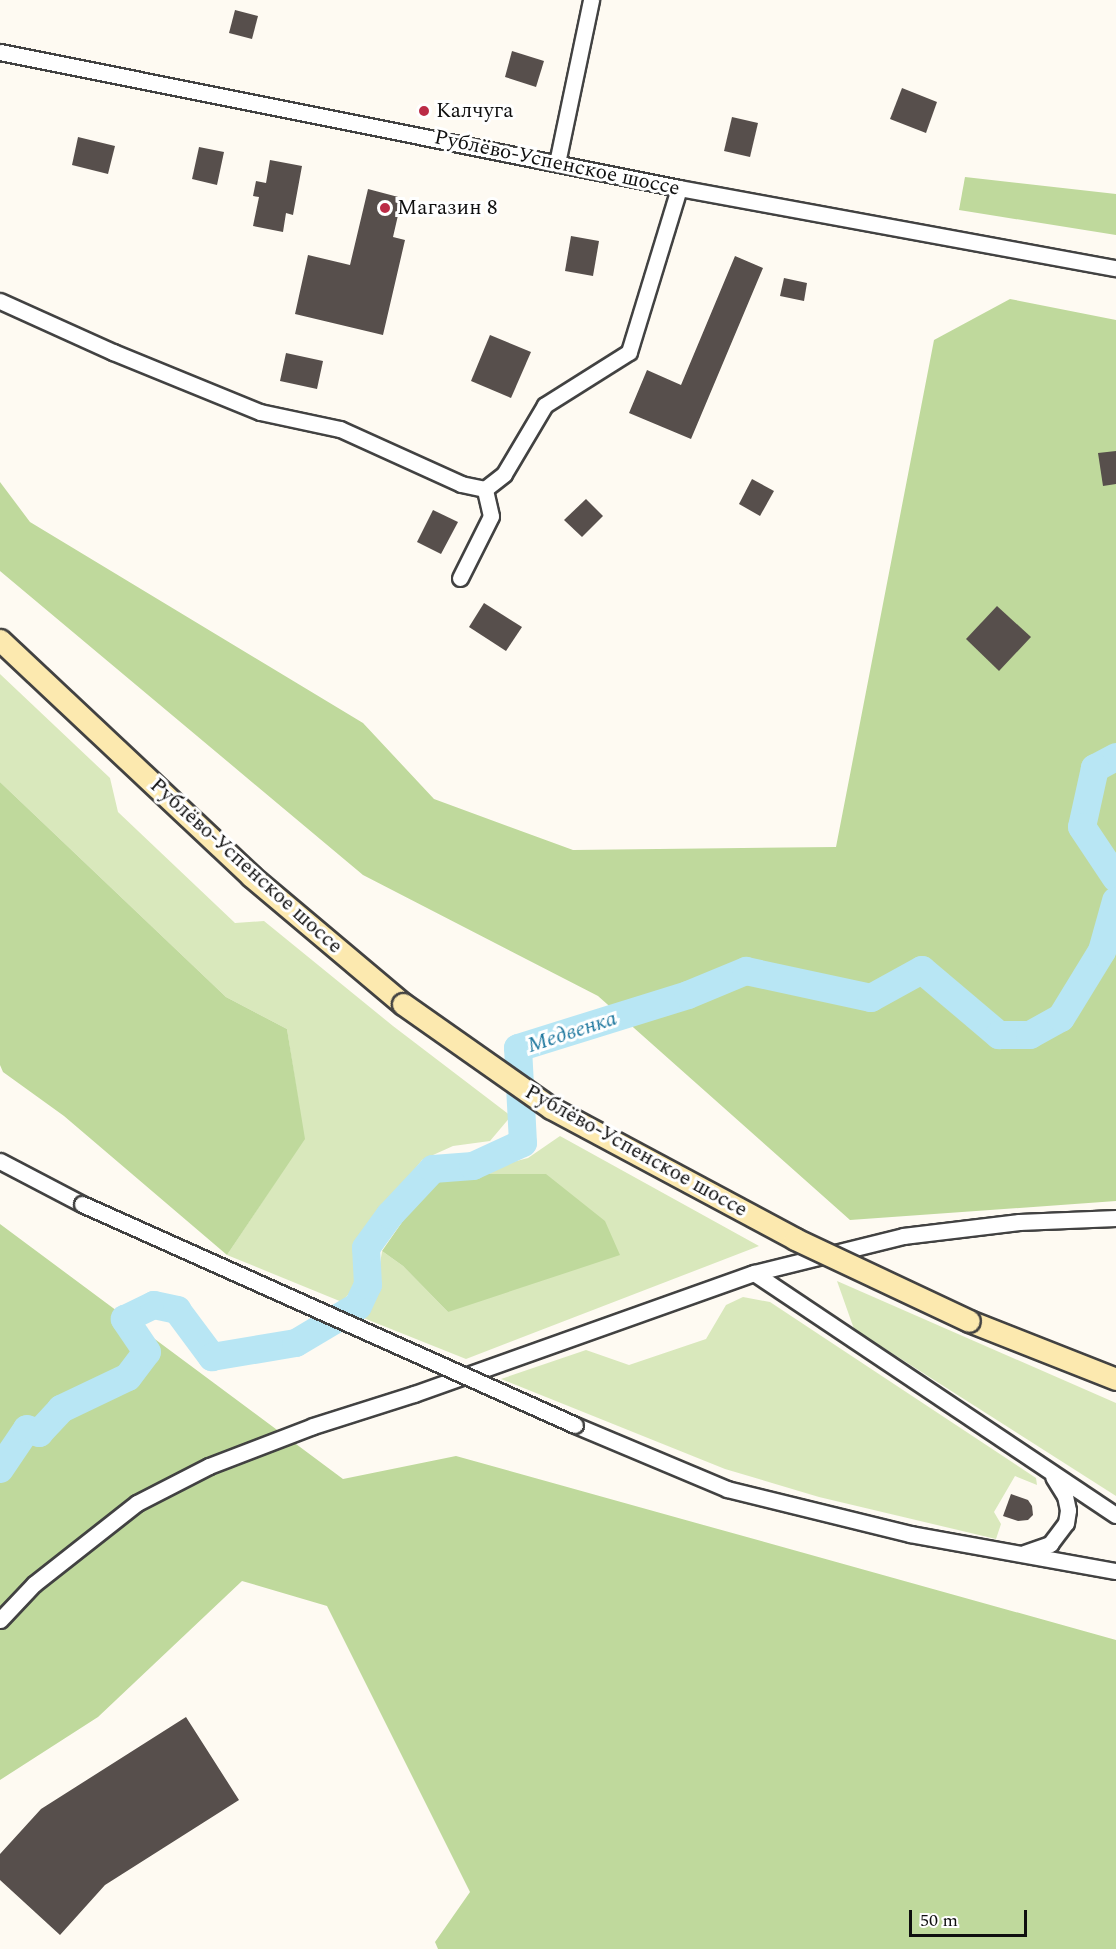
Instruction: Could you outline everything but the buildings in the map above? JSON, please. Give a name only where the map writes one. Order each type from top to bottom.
[{"type":"main road","name":"Рублёво-Успенское шоссе","points":[[0,640],[250,876],[403,1004],[551,1108],[795,1239],[969,1321],[1116,1379]]},
{"type":"street","points":[[557,162],[591,0]]},
{"type":"street","name":"Рублёво-Успенское шоссе","points":[[0,52],[679,188],[1116,268]]},
{"type":"street","points":[[485,489],[504,474],[545,405],[629,352],[679,188]]},
{"type":"street","points":[[0,301],[113,352],[260,412],[340,429],[461,484],[485,489]]},
{"type":"street","points":[[459,578],[491,516],[485,489]]},
{"type":"street","points":[[0,1161],[82,1204],[575,1425],[727,1489],[910,1534],[1015,1555],[1116,1571]]},
{"type":"street","points":[[0,1620],[34,1584],[137,1503],[209,1466],[313,1426],[414,1394],[754,1273],[903,1236],[1019,1222],[1116,1218]]},
{"type":"street","points":[[754,1273],[1116,1515]]},
{"type":"street","points":[[1015,1555],[1035,1551],[1050,1544],[1066,1523],[1068,1510],[1065,1496],[1058,1482],[1042,1466]]},
{"type":"green space","points":[[965,177],[1116,194],[1116,235],[959,210]]},
{"type":"green space","points":[[1010,299],[1116,320],[1116,1201],[850,1220],[598,996],[363,875],[0,571],[0,482],[30,522],[363,723],[434,799],[573,850],[836,847],[934,340]]},
{"type":"green space","points":[[0,674],[110,778],[118,812],[235,923],[264,921],[393,1026],[511,1116],[490,1141],[453,1146],[422,1160],[356,1244],[356,1285],[342,1302],[227,1255],[304,1139],[287,1029],[226,997],[0,782]]},
{"type":"green space","points":[[0,782],[226,997],[287,1029],[305,1139],[227,1255],[64,1116],[3,1072],[0,1065]]},
{"type":"green space","points":[[560,1136],[759,1246],[466,1359],[361,1317],[376,1291],[382,1251],[403,1266],[448,1312],[546,1174],[468,1174],[528,1158]]},
{"type":"green space","points":[[468,1174],[546,1174],[605,1221],[620,1255],[448,1312],[403,1266],[382,1251],[430,1182]]},
{"type":"green space","points":[[0,1224],[343,1479],[456,1456],[1116,1640],[1116,1949],[438,1949],[435,1942],[470,1892],[327,1606],[242,1581],[98,1717],[0,1780]]},
{"type":"green space","points":[[837,1281],[1116,1403],[1116,1496],[854,1329]]},
{"type":"green space","points":[[743,1297],[770,1302],[1036,1478],[1037,1485],[1015,1476],[994,1512],[1001,1524],[996,1539],[819,1497],[725,1469],[501,1379],[586,1350],[629,1365],[706,1339],[726,1305]]},
{"type":"waterway","name":"Медвенка","points":[[1116,757],[1095,768],[1082,827],[1116,878]]},
{"type":"waterway","name":"Медвенка","points":[[0,1469],[27,1429],[39,1433],[61,1409],[128,1377],[147,1352],[125,1319],[154,1305],[177,1310],[212,1357],[296,1343],[358,1306],[368,1285],[366,1248],[390,1215],[433,1169],[473,1166],[523,1143],[518,1048],[688,995],[746,971],[871,998],[922,970],[999,1035],[1030,1035],[1061,1018],[1102,951],[1116,901]]},
{"type":"place","name":"Калчуга","points":[[424,111]]},
{"type":"place","name":"Магазин 8","points":[[385,208]]}]
